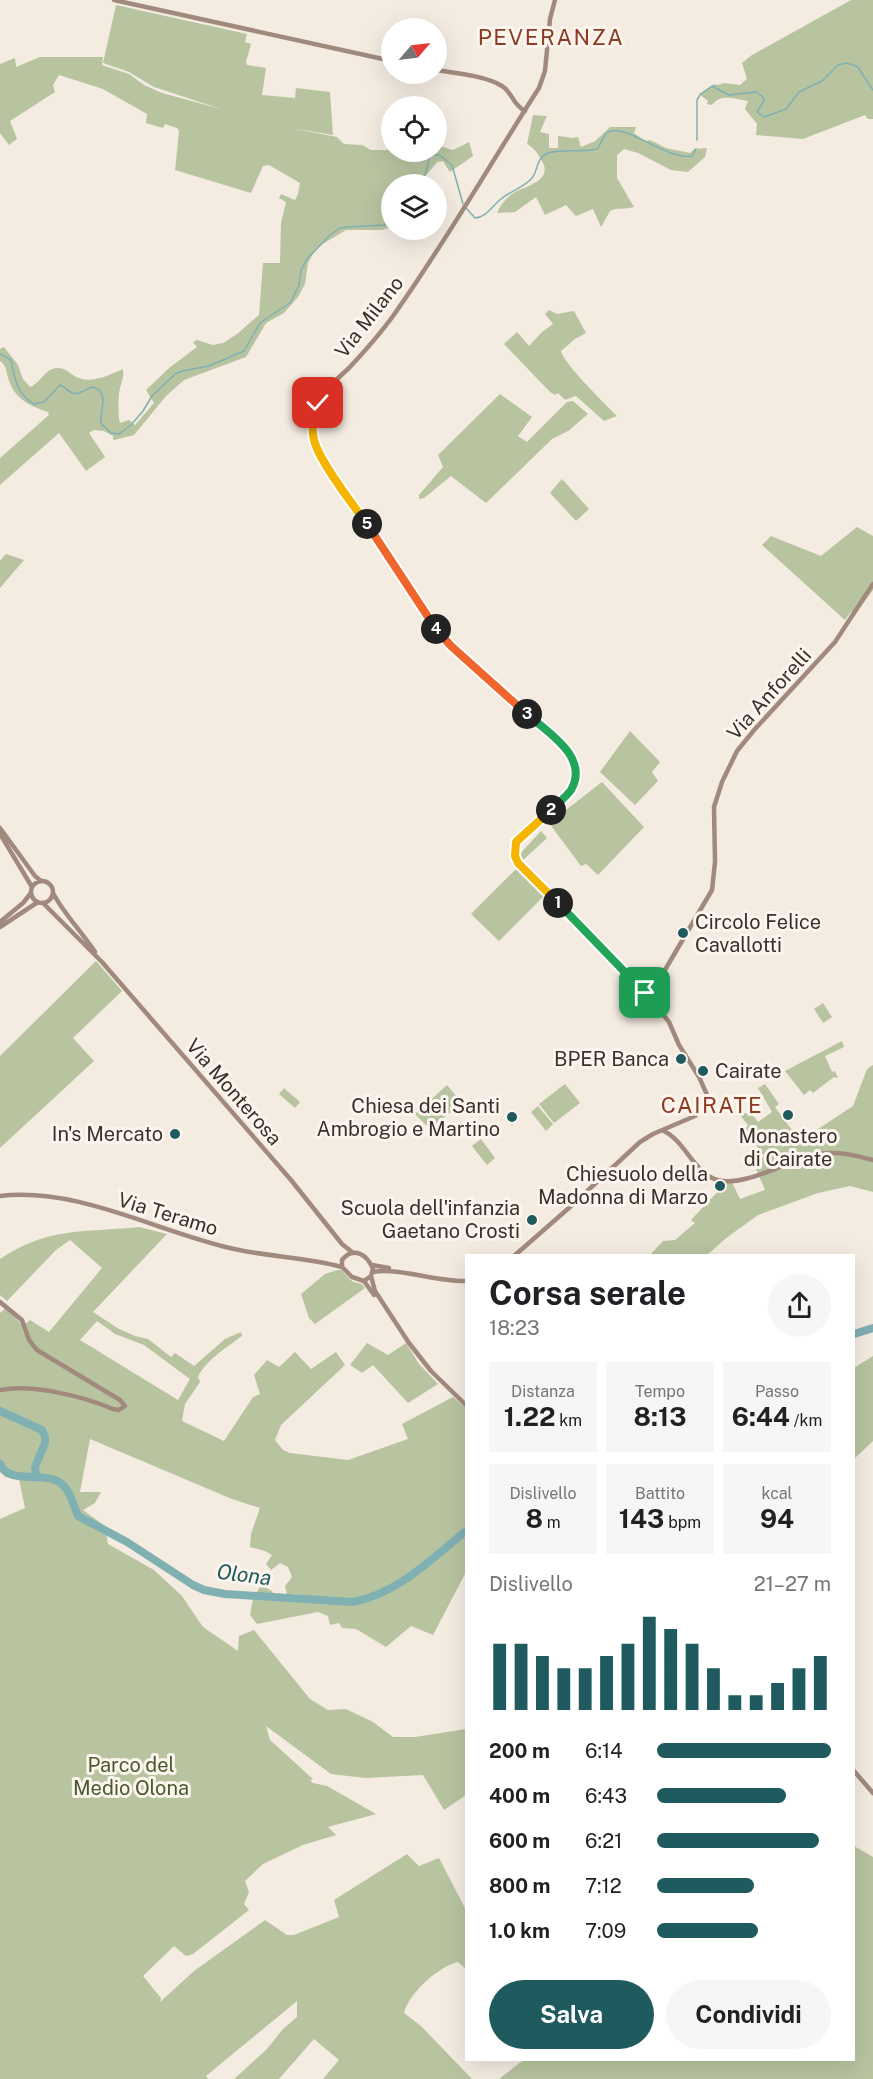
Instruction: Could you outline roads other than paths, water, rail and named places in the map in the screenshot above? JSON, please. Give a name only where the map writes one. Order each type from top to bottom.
[{"type":"street","points":[[114,0],[381,58]]},
{"type":"street","name":"Via Milano","points":[[555,0],[550,19],[545,71],[539,88],[392,317],[318,403],[313,418],[313,433],[314,442],[323,458],[437,631],[573,758],[576,776],[570,792],[516,842],[515,856],[518,863],[649,997]]},
{"type":"street","points":[[447,72],[500,85],[509,93],[514,103],[525,111]]},
{"type":"street","name":"Via Anforelli","points":[[649,997],[712,890],[715,862],[714,807],[722,782],[737,751],[839,638],[873,584]]},
{"type":"street","points":[[0,828],[35,876],[50,884],[53,893],[48,901],[40,902],[0,925]]},
{"type":"street","points":[[0,834],[40,902]]},
{"type":"street","points":[[0,925],[23,903],[31,890],[41,881]]},
{"type":"street","name":"Via Monterosa","points":[[53,893],[102,962]]},
{"type":"street","name":"Via Monterosa","points":[[40,902],[102,962],[291,1180],[342,1244],[352,1252]]},
{"type":"street","points":[[516,1254],[640,1142],[702,1113],[710,1105],[699,1077],[679,1046],[665,1015],[649,997]]},
{"type":"street","points":[[673,1137],[674,1126]]},
{"type":"street","points":[[663,1131],[673,1137],[705,1173],[722,1181],[755,1175],[817,1154],[852,1154],[873,1160]]},
{"type":"street","name":"Via Teramo","points":[[0,1196],[24,1194],[53,1197],[230,1249],[342,1267]]},
{"type":"street","name":"Via Monterosa","points":[[342,1244],[346,1255]]},
{"type":"street","points":[[397,1272],[372,1265],[365,1257],[352,1252],[342,1260],[342,1267],[352,1277],[364,1281],[423,1362],[465,1404]]},
{"type":"street","name":"Via Teramo","points":[[327,1263],[342,1260]]},
{"type":"street","points":[[372,1265],[372,1284],[385,1309]]},
{"type":"street","points":[[364,1281],[372,1274],[385,1270],[443,1280],[465,1281]]},
{"type":"street","points":[[0,1302],[22,1320],[29,1340],[37,1350],[120,1400],[125,1406],[119,1410],[113,1409],[63,1393],[0,1390]]},
{"type":"street","points":[[855,1773],[873,1793]]},
{"type":"waterway","points":[[697,140],[697,100],[712,86],[729,95],[756,92],[763,97],[764,101],[757,112],[764,117],[786,109],[799,92],[822,81],[838,65],[846,63],[857,66],[873,90]]},
{"type":"waterway","points":[[466,208],[475,218],[483,216],[505,196],[529,181],[540,159],[546,154],[557,151],[597,149],[605,135],[614,130],[682,156],[692,156],[696,149]]},
{"type":"waterway","points":[[425,174],[430,155],[439,155],[452,165],[463,204]]},
{"type":"waterway","points":[[0,354],[11,360],[20,390],[34,404],[44,402],[60,385],[76,394],[92,387],[99,390],[103,397],[101,423],[111,433],[119,434],[131,425],[152,396],[175,374],[209,366],[244,351],[260,323],[291,302],[307,259],[329,236],[340,228],[381,225]]},
{"type":"waterway","name":"Olona","points":[[855,1334],[873,1328]]},
{"type":"waterway","name":"Olona","points":[[0,1411],[42,1430],[45,1443],[35,1467],[36,1476]]},
{"type":"waterway","name":"Olona","points":[[0,1464],[11,1475],[48,1478],[57,1481],[69,1492],[78,1516],[127,1542],[193,1585],[204,1590],[225,1594],[353,1602],[370,1598],[414,1574],[465,1532]]},
{"type":"place","name":"Circolo Felice Cavallotti","points":[[683,933]]},
{"type":"place","name":"BPER Banca","points":[[681,1059]]},
{"type":"place","name":"Cairate","points":[[703,1071]]},
{"type":"place","name":"Monastero di Cairate","points":[[788,1115]]},
{"type":"place","name":"Chiesa dei Santi Ambrogio e Martino","points":[[512,1117]]},
{"type":"place","name":"In's Mercato","points":[[175,1134]]},
{"type":"place","name":"Chiesuolo della Madonna di Marzo","points":[[720,1186]]},
{"type":"place","name":"Scuola dell'infanzia Gaetano Crosti","points":[[532,1220]]},
{"type":"district","name":"PEVERANZA","points":[[551,37]]},
{"type":"district","name":"CAIRATE","points":[[712,1105]]},
{"type":"park label","name":"Parco del Medio Olona","points":[[131,1776]]}]
